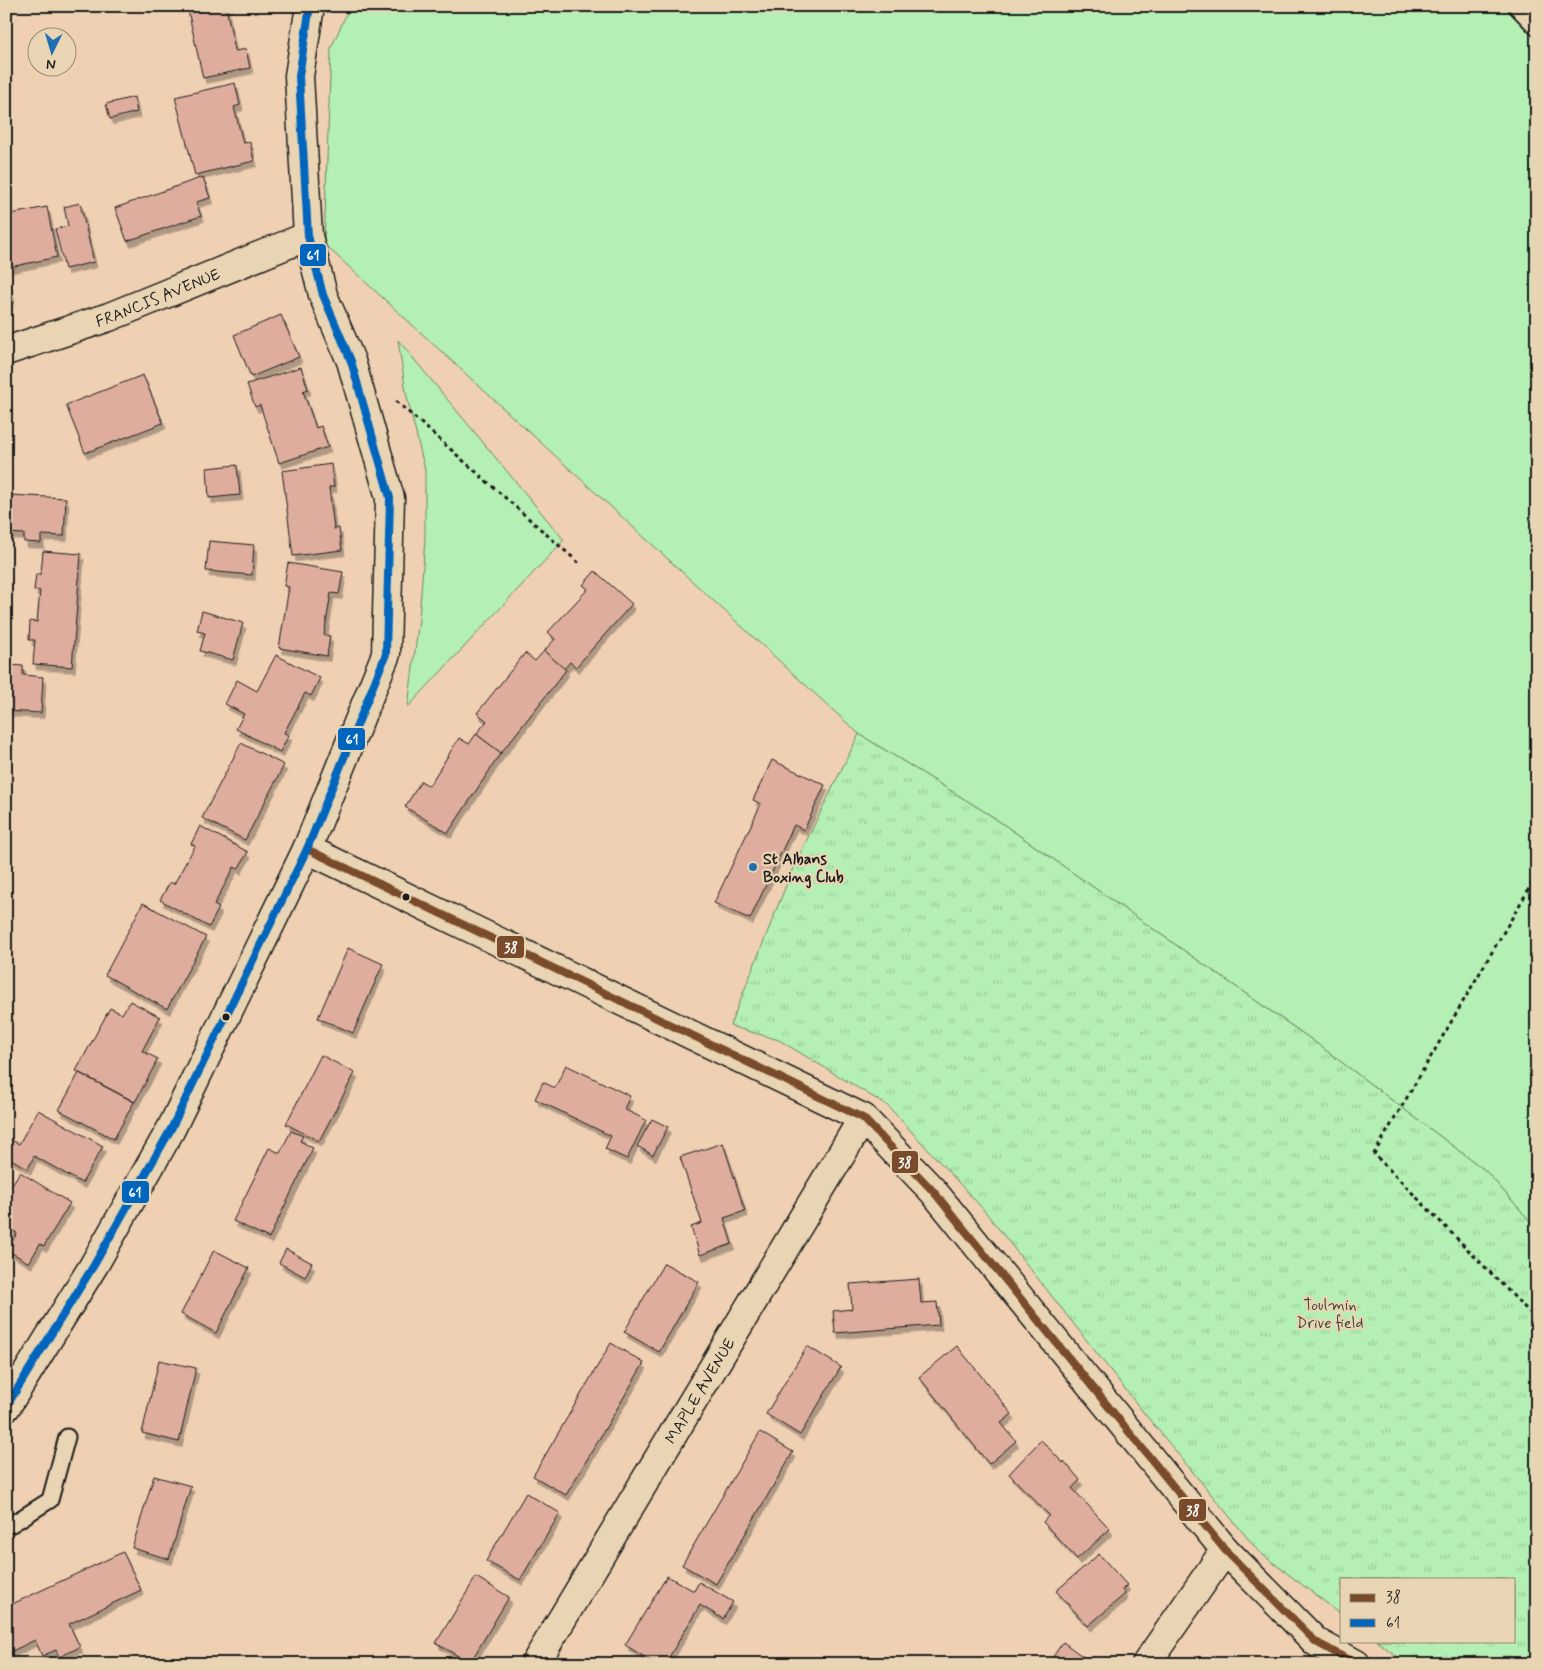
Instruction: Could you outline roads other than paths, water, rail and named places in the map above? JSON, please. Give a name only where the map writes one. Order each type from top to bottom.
[{"type":"street","points":[[6,1407],[94,1265],[171,1129],[307,849],[386,654],[390,498],[351,361],[324,295],[308,236],[299,76],[310,6]]},
{"type":"street","name":"FRANCIS AVENUE","points":[[6,351],[109,317],[308,236]]},
{"type":"street","points":[[307,849],[863,1118],[933,1191],[1225,1550],[1316,1642],[1356,1664]]},
{"type":"street","name":"MAPLE AVENUE","points":[[535,1664],[863,1118]]},
{"type":"street","points":[[1146,1664],[1225,1550]]},
{"type":"lane","points":[[1516,6],[1537,28]]},
{"type":"lane","points":[[8,1522],[50,1500],[67,1438]]},
{"type":"place","name":"St Albans Boxing Club","points":[[753,867]]},
{"type":"park label","name":"Toulmin Drive field","points":[[1330,1313]]}]
